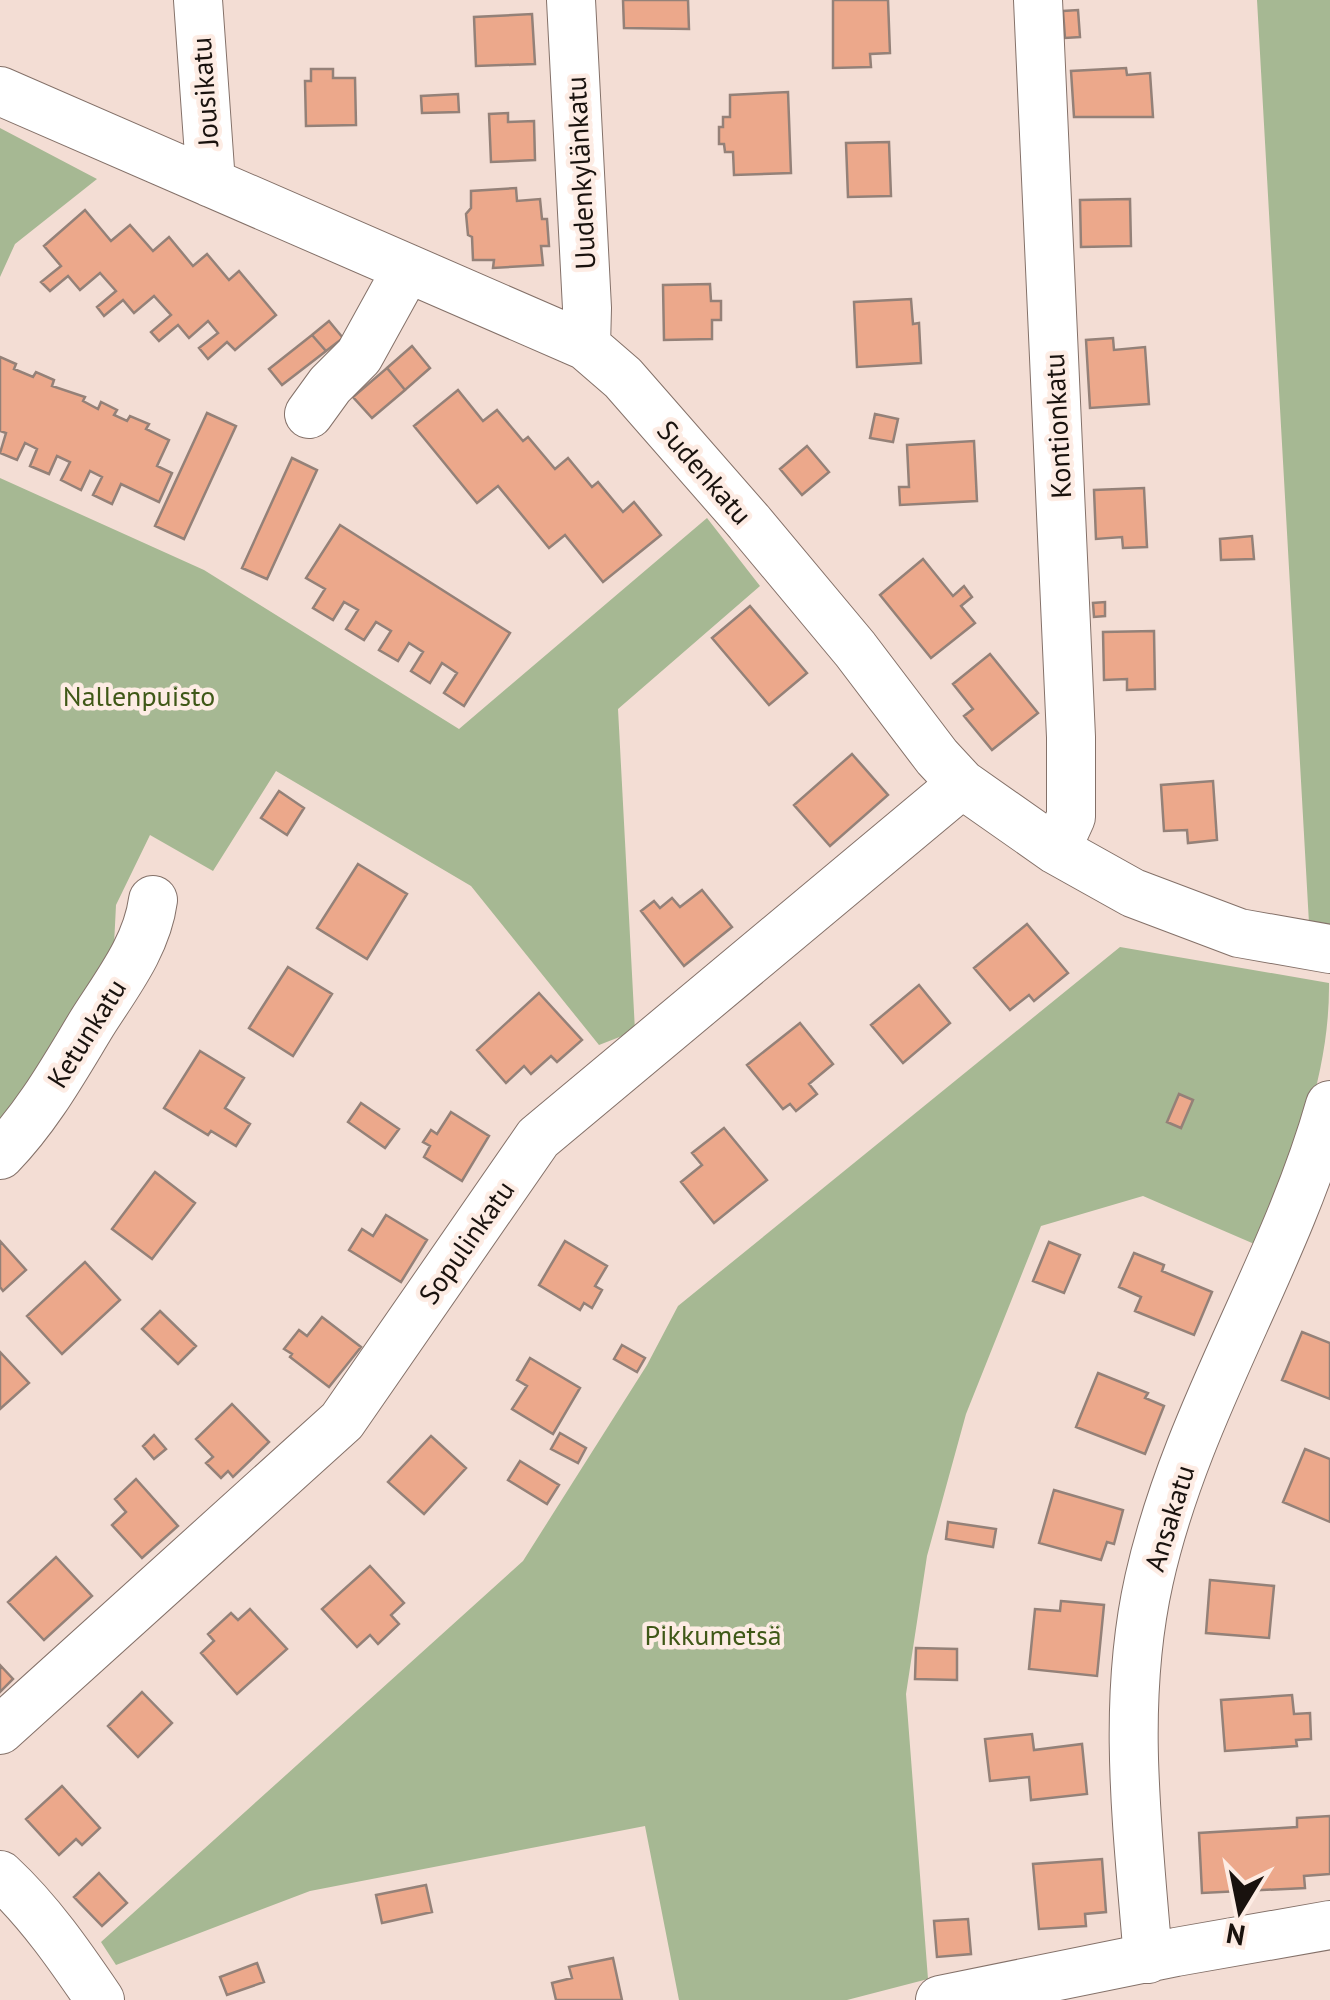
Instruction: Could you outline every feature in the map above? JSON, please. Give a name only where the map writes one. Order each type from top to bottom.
[{"type":"street","name":"Jousikatu","points":[[198,0],[210,183]]},
{"type":"street","name":"Uudenkylänkatu","points":[[571,0],[588,308],[586,346]]},
{"type":"street","name":"Kontionkatu","points":[[1038,0],[1071,737],[1070,816],[1056,850]]},
{"type":"street","name":"Sudenkatu","points":[[0,91],[586,346],[622,378],[749,522],[962,784],[1056,850],[1133,893],[1238,933],[1330,949]]},
{"type":"street","points":[[309,414],[330,385],[360,356],[407,269]]},
{"type":"street","name":"Sopulinkatu","points":[[0,1730],[342,1421],[538,1138],[962,784]]},
{"type":"street","name":"Ketunkatu","points":[[0,1156],[46,1098],[132,960],[150,919],[152,900]]},
{"type":"street","name":"Ansakatu","points":[[1148,1958],[1132,1756],[1139,1648],[1150,1578],[1177,1483],[1226,1360],[1315,1159],[1330,1104]]},
{"type":"street","points":[[0,1875],[56,1938],[100,2000]]},
{"type":"street","points":[[940,2000],[1330,1925]]},
{"type":"green space","points":[[1257,0],[1330,0],[1330,925],[1309,923]]},
{"type":"green space","points":[[0,128],[97,179],[15,244],[0,277]]},
{"type":"green space","name":"Nallenpuisto","points":[[0,478],[204,570],[459,729],[707,518],[760,586],[618,709],[635,1031],[599,1045],[471,886],[276,771],[213,871],[150,835],[116,905],[114,945],[0,1131]]},
{"type":"green space","name":"Pikkumetsä","points":[[1120,947],[1329,983],[1328,1018],[1317,1085],[1297,1151],[1259,1246],[1143,1196],[1041,1226],[966,1414],[927,1556],[906,1694],[928,1979],[847,2000],[679,2000],[645,1826],[310,1891],[116,1965],[101,1942],[523,1561],[647,1365],[678,1306]]},
{"type":"building","points":[[623,0],[688,0],[689,29],[624,28]]},
{"type":"building","points":[[833,0],[888,0],[890,53],[870,54],[871,67],[833,68]]},
{"type":"building","points":[[1078,10],[1080,37],[1065,38],[1063,11]]},
{"type":"building","points":[[532,14],[535,64],[476,66],[474,17]]},
{"type":"building","points":[[1126,68],[1127,75],[1150,73],[1153,117],[1074,117],[1071,71]]},
{"type":"building","points":[[311,69],[333,69],[333,78],[355,78],[356,125],[306,126],[305,81],[311,81]]},
{"type":"building","points":[[788,92],[791,173],[734,175],[733,152],[725,152],[724,144],[719,144],[723,117],[730,117],[730,95]]},
{"type":"building","points":[[458,94],[459,112],[422,113],[421,96]]},
{"type":"building","points":[[508,113],[508,122],[534,121],[535,160],[491,162],[489,114]]},
{"type":"building","points":[[889,142],[891,196],[848,197],[846,143]]},
{"type":"building","points":[[516,188],[517,201],[540,199],[542,219],[547,219],[549,246],[541,246],[543,265],[493,268],[494,260],[473,260],[466,214],[471,208],[471,191]]},
{"type":"building","points":[[1130,199],[1131,246],[1081,247],[1080,200]]},
{"type":"building","points":[[85,210],[111,241],[130,225],[153,251],[169,237],[193,266],[207,254],[229,280],[239,271],[276,315],[235,350],[227,342],[208,359],[199,348],[218,333],[208,321],[189,338],[178,325],[159,341],[151,332],[171,315],[154,296],[134,313],[123,300],[104,316],[97,307],[116,291],[100,273],[80,290],[68,276],[50,291],[41,282],[61,266],[44,246]]},
{"type":"building","points":[[710,284],[711,301],[721,301],[721,320],[712,320],[712,339],[664,340],[663,285]]},
{"type":"building","points":[[911,299],[913,324],[919,323],[921,363],[857,367],[854,302]]},
{"type":"building","points":[[329,321],[343,338],[326,351],[312,335]]},
{"type":"building","points":[[312,335],[326,351],[282,385],[269,369]]},
{"type":"building","points":[[1113,338],[1114,350],[1145,347],[1149,404],[1090,408],[1086,340]]},
{"type":"building","points":[[412,346],[430,368],[405,390],[387,368]]},
{"type":"building","points":[[0,357],[16,364],[14,369],[54,380],[52,386],[85,397],[83,401],[98,409],[101,402],[127,421],[130,416],[149,424],[146,429],[169,440],[157,466],[172,473],[159,502],[121,484],[112,504],[93,495],[102,477],[90,471],[81,490],[61,480],[70,462],[57,456],[49,474],[30,466],[37,449],[25,443],[17,460],[0,453],[6,433],[0,431]]},
{"type":"building","points":[[387,368],[405,390],[372,418],[353,397]]},
{"type":"building","points":[[458,390],[483,421],[497,410],[523,441],[528,437],[555,469],[568,458],[592,487],[598,482],[623,512],[634,502],[661,535],[603,582],[565,535],[549,548],[498,486],[477,503],[414,426]]},
{"type":"building","points":[[207,413],[236,426],[184,539],[155,526]]},
{"type":"building","points":[[875,414],[898,419],[893,442],[870,438]]},
{"type":"building","points":[[974,441],[977,501],[900,505],[899,487],[909,487],[907,445]]},
{"type":"building","points":[[807,446],[829,472],[802,495],[780,469]]},
{"type":"building","points":[[292,458],[317,470],[267,579],[242,568]]},
{"type":"building","points":[[1144,488],[1147,547],[1123,548],[1122,537],[1096,539],[1094,490]]},
{"type":"building","points":[[340,525],[510,633],[464,706],[444,693],[457,673],[442,663],[430,683],[411,671],[423,652],[409,643],[398,661],[379,650],[391,631],[376,622],[364,640],[346,629],[358,610],[344,602],[333,620],[313,608],[325,589],[306,578]]},
{"type":"building","points":[[1252,536],[1254,559],[1221,560],[1220,539]]},
{"type":"building","points":[[923,559],[953,596],[964,586],[972,597],[961,606],[975,623],[931,658],[880,595]]},
{"type":"building","points":[[1105,602],[1105,616],[1094,617],[1093,603]]},
{"type":"building","points":[[750,606],[807,673],[769,705],[712,638]]},
{"type":"building","points":[[1154,631],[1155,689],[1127,690],[1127,679],[1104,680],[1103,632]]},
{"type":"building","points":[[990,654],[1038,713],[992,750],[964,716],[973,709],[953,684]]},
{"type":"building","points":[[852,754],[888,795],[830,846],[794,805]]},
{"type":"building","points":[[1213,781],[1217,840],[1188,843],[1187,830],[1164,831],[1161,785]]},
{"type":"building","points":[[279,791],[304,808],[287,835],[261,818]]},
{"type":"building","points":[[358,864],[407,894],[367,959],[317,928]]},
{"type":"building","points":[[702,890],[732,927],[684,966],[641,911],[654,901],[660,908],[672,898],[680,907]]},
{"type":"building","points":[[1027,924],[1068,973],[1034,1001],[1029,995],[1010,1010],[974,968]]},
{"type":"building","points":[[288,967],[332,994],[293,1056],[249,1028]]},
{"type":"building","points":[[919,985],[950,1023],[903,1063],[871,1025]]},
{"type":"building","points":[[539,993],[582,1040],[557,1062],[551,1056],[531,1074],[524,1066],[506,1083],[477,1050]]},
{"type":"building","points":[[800,1023],[833,1064],[809,1084],[817,1094],[796,1111],[790,1104],[783,1109],[747,1065]]},
{"type":"building","points":[[200,1051],[244,1078],[225,1108],[250,1124],[236,1146],[211,1131],[208,1135],[164,1108]]},
{"type":"building","points":[[1179,1094],[1193,1100],[1181,1128],[1167,1122]]},
{"type":"building","points":[[361,1103],[399,1129],[385,1148],[348,1122]]},
{"type":"building","points":[[451,1112],[489,1136],[462,1181],[424,1157],[430,1146],[423,1142],[431,1130],[437,1134]]},
{"type":"building","points":[[724,1128],[767,1180],[714,1223],[681,1182],[702,1165],[692,1153]]},
{"type":"building","points":[[155,1172],[195,1203],[152,1259],[112,1229]]},
{"type":"building","points":[[386,1215],[427,1240],[401,1282],[349,1250],[362,1229],[373,1236]]},
{"type":"building","points":[[0,1241],[26,1270],[3,1291],[0,1287]]},
{"type":"building","points":[[565,1241],[607,1266],[595,1286],[602,1290],[592,1308],[584,1303],[580,1310],[539,1285]]},
{"type":"building","points":[[1049,1242],[1080,1255],[1064,1293],[1033,1281]]},
{"type":"building","points":[[1134,1253],[1164,1265],[1162,1271],[1212,1292],[1194,1335],[1135,1311],[1141,1297],[1119,1287]]},
{"type":"building","points":[[85,1262],[120,1300],[62,1354],[27,1316]]},
{"type":"building","points":[[160,1311],[196,1346],[178,1364],[142,1329]]},
{"type":"building","points":[[322,1317],[361,1347],[329,1387],[284,1349],[299,1330],[307,1336]]},
{"type":"building","points":[[1302,1332],[1330,1343],[1330,1399],[1282,1380]]},
{"type":"building","points":[[622,1345],[645,1358],[637,1372],[614,1359]]},
{"type":"building","points":[[0,1352],[29,1383],[0,1409]]},
{"type":"building","points":[[530,1358],[580,1388],[553,1434],[512,1409],[527,1386],[517,1380]]},
{"type":"building","points":[[1098,1373],[1148,1393],[1145,1398],[1164,1406],[1145,1454],[1076,1427]]},
{"type":"building","points":[[232,1404],[269,1442],[233,1477],[228,1471],[221,1478],[206,1463],[213,1457],[196,1439]]},
{"type":"building","points":[[560,1433],[586,1448],[578,1463],[551,1449]]},
{"type":"building","points":[[154,1435],[166,1449],[154,1459],[143,1446]]},
{"type":"building","points":[[431,1436],[466,1468],[424,1514],[388,1482]]},
{"type":"building","points":[[1305,1449],[1330,1459],[1330,1522],[1283,1502]]},
{"type":"building","points":[[520,1461],[559,1485],[547,1504],[508,1480]]},
{"type":"building","points":[[136,1479],[178,1526],[142,1558],[112,1525],[126,1512],[115,1499]]},
{"type":"building","points":[[1054,1490],[1123,1510],[1114,1544],[1107,1542],[1101,1560],[1039,1543]]},
{"type":"building","points":[[948,1522],[996,1529],[993,1547],[946,1539]]},
{"type":"building","points":[[56,1557],[92,1596],[44,1640],[8,1602]]},
{"type":"building","points":[[370,1566],[404,1603],[391,1615],[399,1624],[378,1644],[370,1635],[357,1647],[322,1609]]},
{"type":"building","points":[[1210,1580],[1274,1586],[1269,1638],[1206,1633]]},
{"type":"building","points":[[1061,1601],[1104,1605],[1097,1676],[1029,1669],[1035,1609],[1060,1611]]},
{"type":"building","points":[[250,1609],[287,1649],[237,1694],[201,1653],[214,1641],[208,1634],[231,1613],[238,1620]]},
{"type":"building","points":[[916,1648],[957,1649],[957,1680],[915,1679]]},
{"type":"building","points":[[0,1665],[13,1679],[0,1692]]},
{"type":"building","points":[[142,1692],[172,1723],[138,1757],[108,1726]]},
{"type":"building","points":[[1292,1695],[1294,1714],[1310,1713],[1311,1739],[1296,1740],[1297,1746],[1225,1751],[1221,1700]]},
{"type":"building","points":[[1032,1734],[1034,1750],[1082,1744],[1087,1794],[1031,1800],[1029,1777],[990,1781],[985,1739]]},
{"type":"building","points":[[62,1786],[100,1828],[82,1845],[76,1839],[59,1855],[26,1819]]},
{"type":"building","points":[[1330,1816],[1330,1874],[1304,1876],[1305,1888],[1202,1893],[1199,1833],[1297,1827],[1297,1818]]},
{"type":"building","points":[[1102,1859],[1106,1912],[1085,1914],[1086,1926],[1039,1929],[1033,1864]]},
{"type":"building","points":[[99,1873],[127,1903],[102,1926],[74,1897]]},
{"type":"building","points":[[426,1885],[432,1912],[382,1923],[376,1895]]},
{"type":"building","points":[[968,1919],[971,1954],[937,1957],[934,1921]]},
{"type":"building","points":[[613,1958],[622,2000],[556,2000],[552,1983],[572,1978],[569,1967]]},
{"type":"building","points":[[257,1963],[264,1982],[227,1995],[220,1977]]}]
